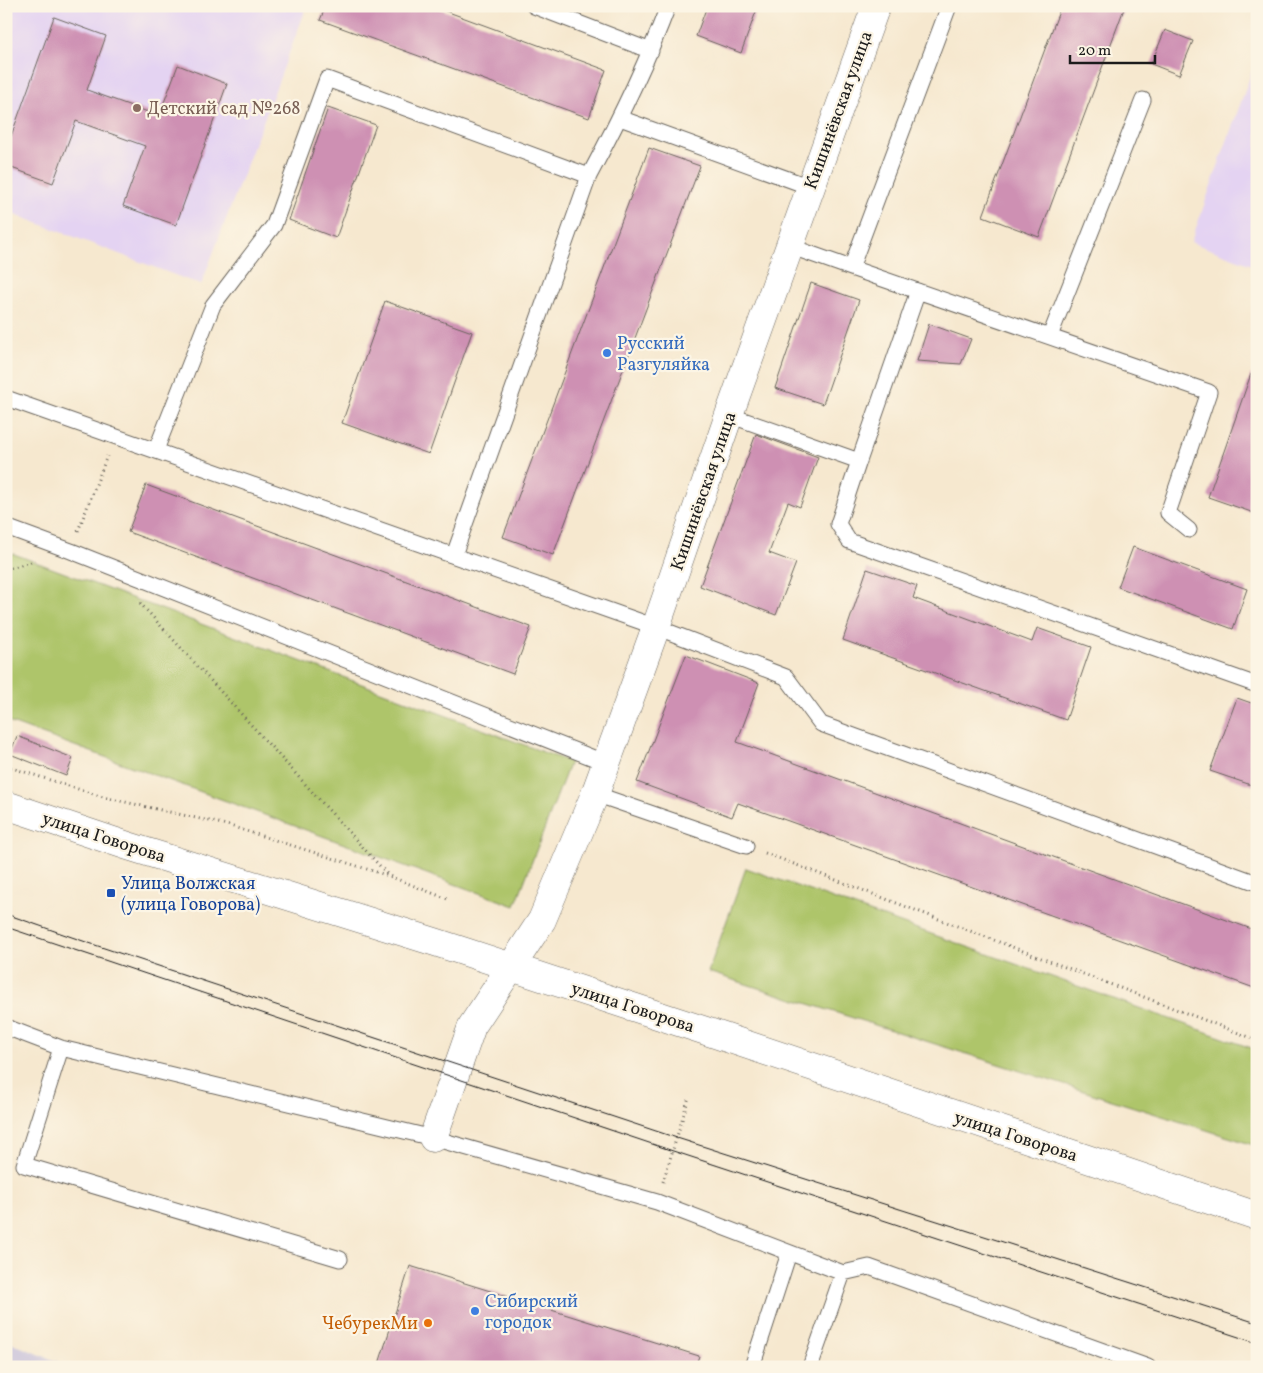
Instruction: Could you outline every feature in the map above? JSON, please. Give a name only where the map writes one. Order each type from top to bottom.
[{"type":"main road","name":"Кишинёвская улица","points":[[433,1138],[472,1026],[542,920],[595,794],[876,6]]},
{"type":"main road","name":"улица Говорова","points":[[6,805],[128,846],[436,942],[1257,1216]]},
{"type":"lane","points":[[534,6],[651,51]]},
{"type":"lane","points":[[454,555],[589,176],[620,118],[651,51],[668,6]]},
{"type":"lane","points":[[850,268],[949,6]]},
{"type":"lane","points":[[156,450],[213,305],[274,225],[327,79],[589,176]]},
{"type":"lane","points":[[1050,336],[1142,100]]},
{"type":"lane","points":[[620,118],[810,188]]},
{"type":"lane","points":[[789,246],[1209,392],[1168,513],[1189,530]]},
{"type":"lane","points":[[918,290],[838,524],[849,541],[1257,686]]},
{"type":"lane","points":[[6,398],[656,627],[786,677],[821,724],[1257,883]]},
{"type":"lane","points":[[729,415],[859,461]]},
{"type":"lane","points":[[6,527],[606,763]]},
{"type":"lane","points":[[595,794],[746,846]]},
{"type":"lane","points":[[6,1027],[61,1048],[433,1138],[657,1202],[843,1273],[869,1267],[1148,1367]]},
{"type":"lane","points":[[61,1048],[24,1164],[340,1259]]},
{"type":"lane","points":[[752,1367],[789,1253]]},
{"type":"lane","points":[[810,1367],[843,1273]]},
{"type":"path","points":[[6,569],[71,551],[115,437]]},
{"type":"path","points":[[137,600],[389,876]]},
{"type":"path","points":[[6,766],[103,796],[227,825],[389,876],[450,900]]},
{"type":"path","points":[[746,846],[1257,1040]]},
{"type":"path","points":[[657,1202],[689,1097]]},
{"type":"shaded area","name":"Детский сад №268","points":[[6,6],[307,6],[201,285],[6,211]]},
{"type":"shaded area","points":[[1257,57],[1257,267],[1191,242]]},
{"type":"shaded area","points":[[6,1341],[71,1367],[6,1367]]},
{"type":"green space","points":[[6,551],[570,762],[515,906],[6,721]]},
{"type":"green space","points":[[746,868],[1257,1050],[1257,1146],[708,972]]},
{"type":"building","points":[[326,6],[432,6],[606,70],[589,118],[320,20]]},
{"type":"building","points":[[707,6],[758,6],[741,53],[696,36]]},
{"type":"building","points":[[1061,6],[1125,6],[1039,237],[983,216]]},
{"type":"building","points":[[54,17],[106,36],[87,90],[159,116],[178,65],[227,84],[176,225],[123,206],[145,146],[76,121],[53,183],[6,166],[6,150]]},
{"type":"building","points":[[1165,30],[1193,41],[1179,75],[1151,64]]},
{"type":"building","points":[[328,108],[376,125],[336,238],[289,220]]},
{"type":"building","points":[[649,148],[700,166],[553,555],[503,537]]},
{"type":"building","points":[[811,283],[859,300],[823,404],[775,388]]},
{"type":"building","points":[[385,301],[472,332],[429,454],[342,423]]},
{"type":"building","points":[[929,324],[971,339],[961,364],[917,361]]},
{"type":"building","points":[[1251,374],[1257,376],[1257,514],[1208,497]]},
{"type":"building","points":[[756,434],[818,457],[800,507],[788,502],[769,553],[796,563],[776,615],[700,586]]},
{"type":"building","points":[[146,485],[531,627],[513,674],[128,532]]},
{"type":"building","points":[[1133,547],[1247,589],[1233,629],[1118,587]]},
{"type":"building","points":[[867,569],[917,586],[913,598],[1032,642],[1037,628],[1091,647],[1066,720],[843,640]]},
{"type":"building","points":[[686,655],[759,683],[737,742],[1257,931],[1257,989],[738,803],[732,817],[637,782]]},
{"type":"building","points":[[1237,698],[1257,705],[1257,787],[1210,771]]},
{"type":"building","points":[[17,736],[73,758],[66,776],[10,754]]},
{"type":"building","name":"Сибирский городок","points":[[410,1266],[699,1356],[695,1367],[378,1367]]},
{"type":"tram line","points":[[6,914],[677,1138],[1257,1323]]},
{"type":"tram line","points":[[6,927],[673,1151],[1257,1343]]},
{"type":"place","name":"Детский сад №268","points":[[137,108]]},
{"type":"place","name":"Русский Разгуляйка","points":[[607,353]]},
{"type":"place","name":"Улица Волжская (улица Говорова)","points":[[111,893]]},
{"type":"place","name":"Сибирский городок","points":[[475,1311]]},
{"type":"place","name":"ЧебурекМи","points":[[428,1323]]}]
